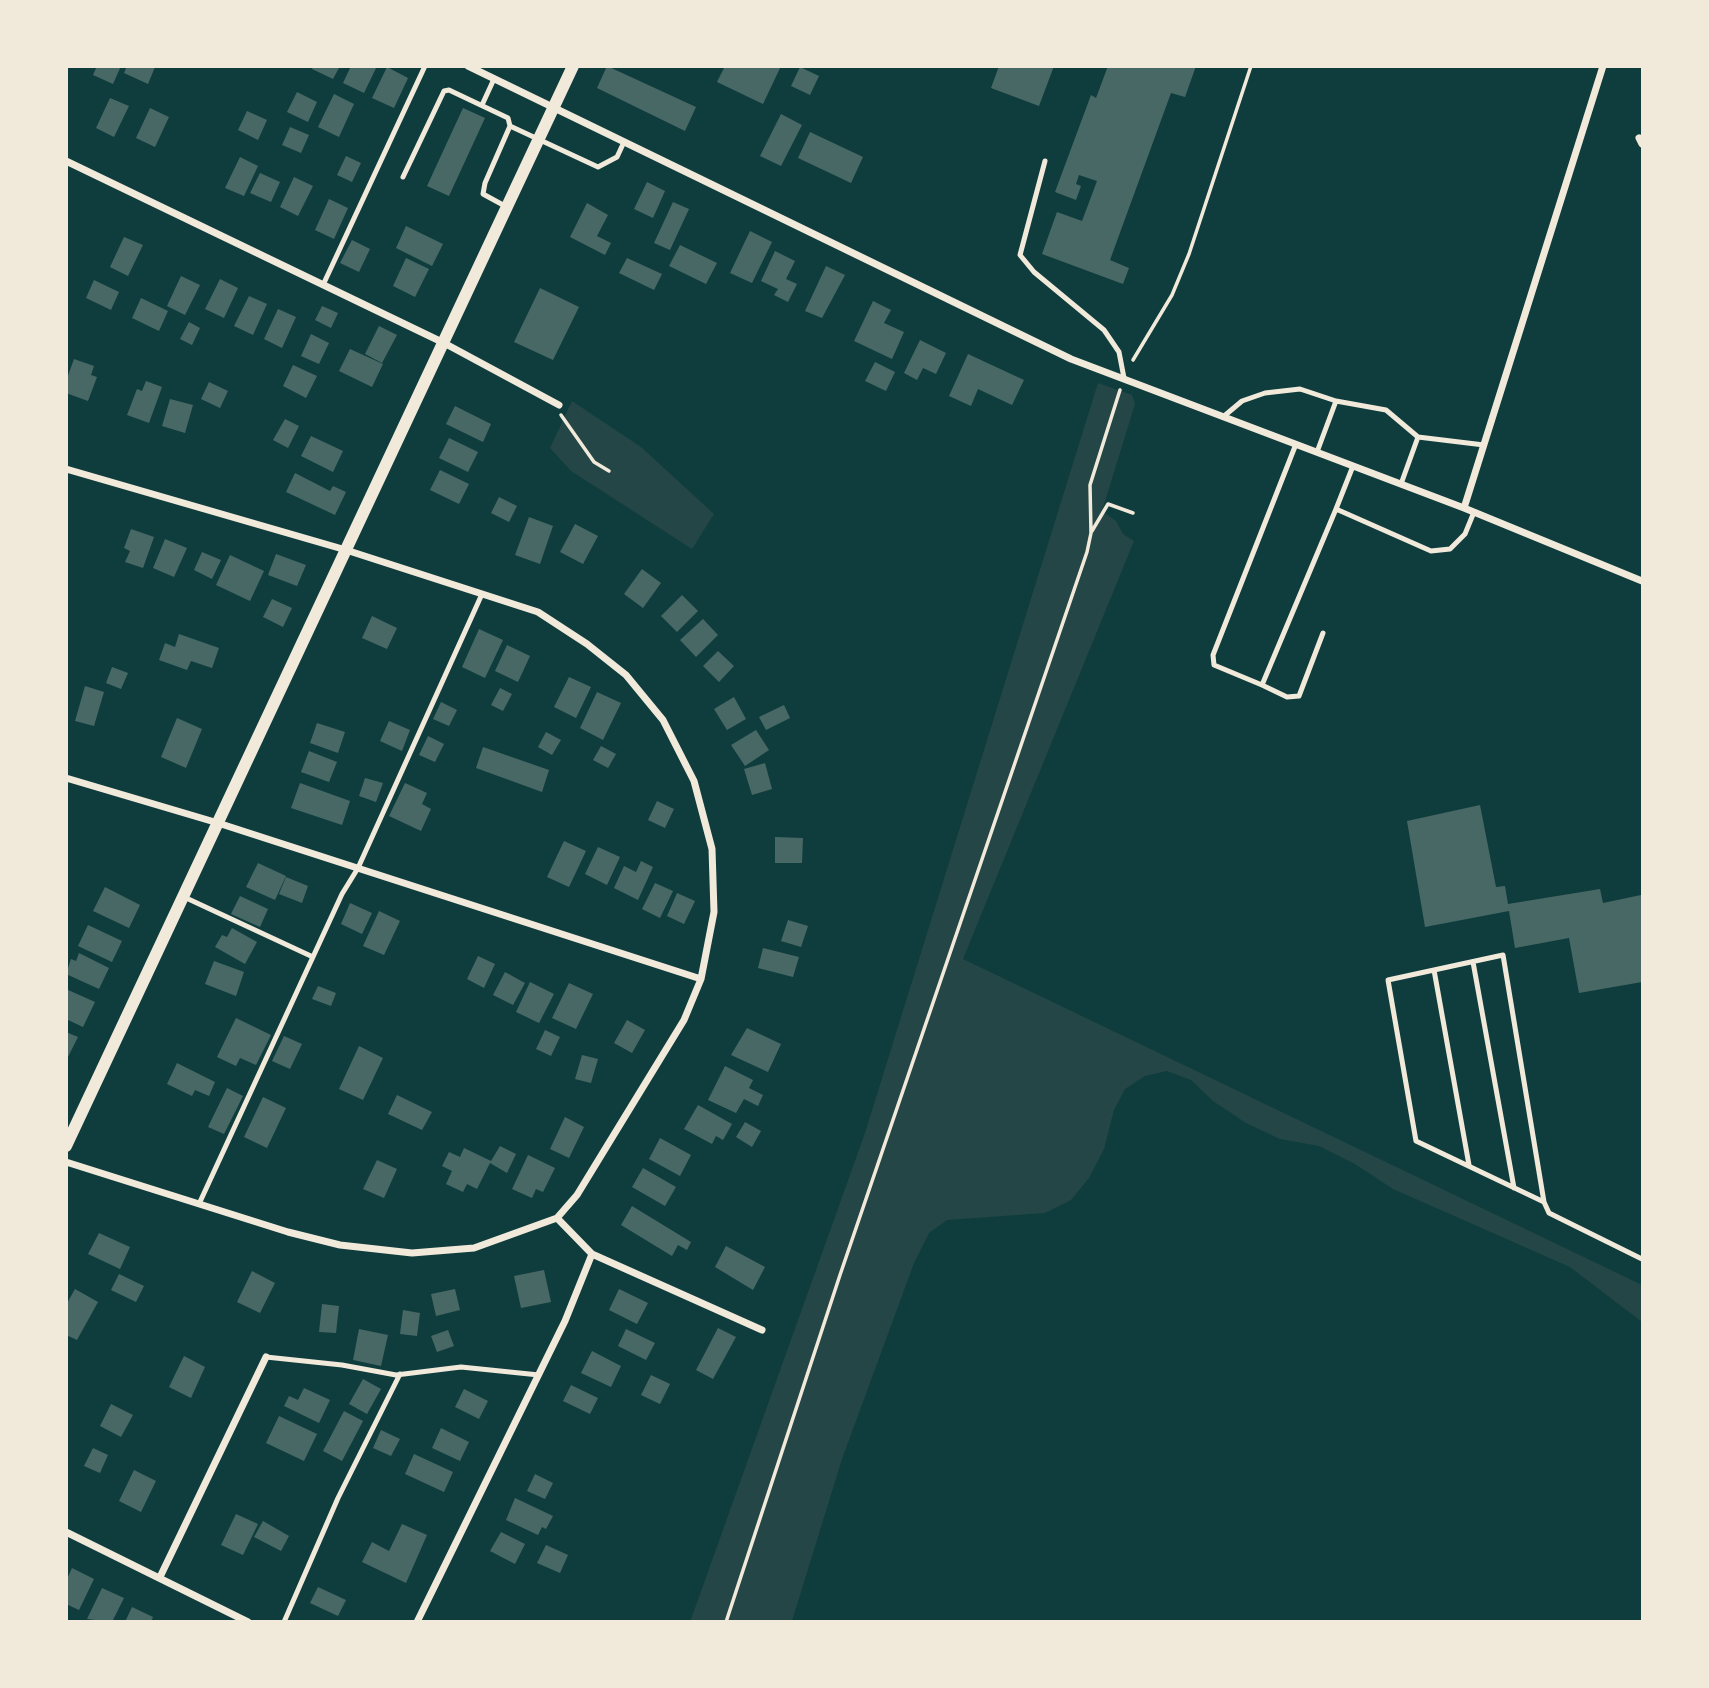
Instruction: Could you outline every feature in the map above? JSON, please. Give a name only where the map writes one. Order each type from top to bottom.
[{"type":"street","points":[[468,66],[1071,359],[1464,508],[1643,581]]},
{"type":"street","points":[[66,1146],[573,66]]},
{"type":"street","points":[[1464,508],[1604,66]]},
{"type":"street","points":[[66,160],[444,343],[559,405]]},
{"type":"street","points":[[66,469],[346,550],[538,612],[587,644],[626,675],[663,720],[694,781],[712,849],[714,912],[701,979],[684,1020],[577,1195],[557,1218],[474,1248],[412,1254],[340,1245],[66,1162]]},
{"type":"street","points":[[66,778],[218,823],[701,979]]},
{"type":"street","points":[[557,1218],[592,1254],[762,1329]]},
{"type":"street","points":[[417,1622],[539,1375],[592,1254]]},
{"type":"street","points":[[160,1577],[266,1357]]},
{"type":"street","points":[[66,1532],[248,1622]]},
{"type":"lane","points":[[323,285],[425,66]]},
{"type":"lane","points":[[482,105],[494,79]]},
{"type":"lane","points":[[403,177],[444,91],[449,90],[508,118],[510,126],[485,183],[483,194],[508,207]]},
{"type":"lane","points":[[510,126],[598,167],[617,157],[624,142]]},
{"type":"lane","points":[[1045,161],[1020,255],[1034,272],[1104,330],[1119,352],[1124,378]]},
{"type":"lane","points":[[1223,416],[1242,401],[1265,393],[1300,390],[1336,401],[1386,410],[1418,437],[1484,445]]},
{"type":"lane","points":[[1317,452],[1336,401]]},
{"type":"lane","points":[[1401,484],[1418,437]]},
{"type":"lane","points":[[1296,444],[1213,655],[1214,665],[1287,697],[1298,696],[1323,633]]},
{"type":"lane","points":[[1262,685],[1353,466]]},
{"type":"lane","points":[[1336,509],[1431,551],[1450,549],[1465,534],[1474,512]]},
{"type":"lane","points":[[199,1204],[313,957],[358,868],[482,594]]},
{"type":"lane","points":[[184,897],[313,957]]},
{"type":"lane","points":[[1544,1202],[1416,1141],[1388,980],[1503,955],[1544,1202],[1549,1213],[1643,1259]]},
{"type":"lane","points":[[1473,962],[1514,1188]]},
{"type":"lane","points":[[1434,970],[1469,1165]]},
{"type":"lane","points":[[266,1357],[400,1374],[461,1367],[539,1375]]},
{"type":"lane","points":[[284,1622],[338,1499],[400,1374]]},
{"type":"path","points":[[726,1622],[840,1275],[1087,552],[1091,533],[1090,485],[1124,378],[1172,295],[1189,254],[1251,66]]},
{"type":"path","points":[[559,405],[562,415],[594,462],[609,471]]},
{"type":"path","points":[[1091,533],[1108,504],[1133,513]]},
{"type":"shaded area","points":[[1098,383],[1132,395],[1135,404],[1102,511],[1116,521],[1123,534],[1134,541],[963,959],[1642,1285],[1642,1322],[1570,1267],[1393,1189],[1355,1164],[1319,1146],[1280,1139],[1246,1123],[1213,1101],[1191,1080],[1167,1071],[1145,1076],[1125,1089],[1114,1110],[1104,1149],[1089,1178],[1071,1200],[1045,1213],[947,1220],[929,1233],[914,1263],[842,1459],[792,1621],[690,1622],[865,1133]]},
{"type":"shaded area","points":[[572,401],[641,447],[714,514],[692,549],[571,471],[550,448]]},
{"type":"building","points":[[97,66],[121,66],[113,84],[93,75]]},
{"type":"building","points":[[127,66],[155,67],[148,84],[124,73]]},
{"type":"building","points":[[313,66],[340,66],[333,79],[312,69]]},
{"type":"building","points":[[351,66],[377,66],[364,93],[343,83]]},
{"type":"building","points":[[607,66],[696,107],[685,131],[597,88]]},
{"type":"building","points":[[725,66],[781,66],[763,104],[717,82]]},
{"type":"building","points":[[999,66],[1054,66],[1039,106],[991,88]]},
{"type":"building","points":[[1108,66],[1196,66],[1185,97],[1171,93],[1110,260],[1129,268],[1123,284],[1042,254],[1057,212],[1082,221],[1097,181],[1079,175],[1076,184],[1081,186],[1076,200],[1055,192],[1091,95],[1096,98]]},
{"type":"building","points":[[387,67],[408,78],[394,108],[372,98]]},
{"type":"building","points":[[800,67],[819,76],[810,95],[791,86]]},
{"type":"building","points":[[297,92],[317,102],[308,122],[287,112]]},
{"type":"building","points":[[334,94],[354,104],[339,137],[318,127]]},
{"type":"building","points":[[110,98],[129,106],[114,137],[96,128]]},
{"type":"building","points":[[150,108],[169,117],[155,147],[136,138]]},
{"type":"building","points":[[463,108],[485,118],[449,196],[427,186]]},
{"type":"building","points":[[247,111],[267,120],[258,140],[238,130]]},
{"type":"building","points":[[781,114],[802,125],[781,166],[760,156]]},
{"type":"building","points":[[290,127],[309,135],[301,153],[282,145]]},
{"type":"building","points":[[810,132],[863,157],[851,183],[798,158]]},
{"type":"building","points":[[346,156],[361,163],[352,182],[337,175]]},
{"type":"building","points":[[240,157],[258,166],[244,196],[225,188]]},
{"type":"building","points":[[260,173],[280,182],[271,202],[250,193]]},
{"type":"building","points":[[294,177],[313,186],[298,216],[280,207]]},
{"type":"building","points":[[647,182],[665,191],[653,218],[634,209]]},
{"type":"building","points":[[329,199],[348,208],[334,239],[315,230]]},
{"type":"building","points":[[673,202],[689,209],[670,250],[654,243]]},
{"type":"building","points":[[587,203],[608,215],[597,236],[611,243],[605,255],[570,237]]},
{"type":"building","points":[[406,226],[443,244],[432,266],[396,248]]},
{"type":"building","points":[[750,231],[772,242],[752,283],[730,273]]},
{"type":"building","points":[[124,237],[143,245],[128,276],[110,267]]},
{"type":"building","points":[[352,240],[370,249],[359,272],[340,263]]},
{"type":"building","points":[[680,245],[717,263],[706,284],[669,266]]},
{"type":"building","points":[[775,251],[795,261],[786,279],[797,284],[788,302],[774,295],[778,289],[761,281]]},
{"type":"building","points":[[406,258],[429,269],[415,297],[393,286]]},
{"type":"building","points":[[627,258],[662,274],[654,290],[619,273]]},
{"type":"building","points":[[826,266],[845,275],[822,318],[805,311]]},
{"type":"building","points":[[181,276],[200,285],[185,315],[167,306]]},
{"type":"building","points":[[220,279],[238,288],[224,318],[205,309]]},
{"type":"building","points":[[94,280],[119,292],[111,310],[86,298]]},
{"type":"building","points":[[540,288],[579,307],[553,360],[514,342]]},
{"type":"building","points":[[249,296],[267,304],[253,335],[234,326]]},
{"type":"building","points":[[141,298],[168,311],[159,331],[132,318]]},
{"type":"building","points":[[873,301],[891,310],[884,323],[904,332],[892,359],[854,341]]},
{"type":"building","points":[[322,306],[338,313],[331,328],[315,320]]},
{"type":"building","points":[[278,309],[296,317],[282,348],[264,339]]},
{"type":"building","points":[[189,322],[200,328],[192,345],[180,339]]},
{"type":"building","points":[[379,326],[397,335],[382,363],[365,354]]},
{"type":"building","points":[[311,334],[329,343],[319,364],[301,356]]},
{"type":"building","points":[[920,340],[946,353],[936,374],[923,368],[917,380],[904,373]]},
{"type":"building","points":[[350,349],[383,364],[372,387],[339,371]]},
{"type":"building","points":[[968,354],[1024,380],[1012,405],[978,389],[971,406],[949,396]]},
{"type":"building","points":[[74,359],[94,366],[91,375],[97,377],[88,401],[66,393],[66,381]]},
{"type":"building","points":[[875,362],[895,372],[886,391],[865,381]]},
{"type":"building","points":[[293,365],[317,376],[306,398],[283,386]]},
{"type":"building","points":[[146,381],[162,387],[149,423],[127,415],[137,389],[142,391]]},
{"type":"building","points":[[209,382],[228,391],[220,408],[201,399]]},
{"type":"building","points":[[170,399],[193,405],[185,433],[162,426]]},
{"type":"building","points":[[455,406],[491,424],[483,442],[446,424]]},
{"type":"building","points":[[285,419],[299,426],[288,448],[273,440]]},
{"type":"building","points":[[311,436],[343,451],[333,472],[301,456]]},
{"type":"building","points":[[449,438],[478,452],[468,472],[439,458]]},
{"type":"building","points":[[440,470],[469,484],[459,504],[430,490]]},
{"type":"building","points":[[295,473],[330,491],[333,486],[346,492],[335,515],[286,492]]},
{"type":"building","points":[[499,497],[517,506],[509,522],[491,513]]},
{"type":"building","points":[[529,517],[553,526],[540,564],[515,555]]},
{"type":"building","points":[[575,524],[598,536],[583,564],[560,552]]},
{"type":"building","points":[[131,529],[154,537],[143,568],[125,562],[130,551],[124,548]]},
{"type":"building","points":[[165,539],[187,548],[174,577],[153,568]]},
{"type":"building","points":[[202,552],[221,560],[212,579],[194,570]]},
{"type":"building","points":[[276,554],[306,565],[297,586],[268,575]]},
{"type":"building","points":[[230,555],[264,571],[250,601],[216,585]]},
{"type":"building","points":[[642,569],[661,583],[643,608],[624,594]]},
{"type":"building","points":[[682,595],[698,611],[677,632],[661,616]]},
{"type":"building","points":[[272,599],[292,608],[283,627],[263,617]]},
{"type":"building","points":[[372,616],[397,628],[387,649],[362,638]]},
{"type":"building","points":[[703,619],[718,635],[696,657],[680,640]]},
{"type":"building","points":[[479,629],[503,640],[485,678],[462,667]]},
{"type":"building","points":[[179,634],[219,648],[212,668],[191,661],[187,670],[159,660],[165,643],[175,647]]},
{"type":"building","points":[[507,645],[530,656],[518,682],[495,671]]},
{"type":"building","points":[[718,651],[734,666],[719,682],[703,666]]},
{"type":"building","points":[[112,667],[128,673],[121,689],[106,683]]},
{"type":"building","points":[[569,677],[591,687],[576,718],[554,707]]},
{"type":"building","points":[[85,686],[104,692],[94,726],[75,721]]},
{"type":"building","points":[[500,688],[512,694],[503,711],[491,705]]},
{"type":"building","points":[[597,692],[621,703],[603,740],[580,728]]},
{"type":"building","points":[[734,697],[746,719],[727,730],[714,709]]},
{"type":"building","points":[[441,702],[457,710],[449,726],[433,719]]},
{"type":"building","points":[[784,705],[790,718],[766,730],[759,717]]},
{"type":"building","points":[[177,718],[202,729],[186,768],[161,757]]},
{"type":"building","points":[[389,721],[410,730],[402,751],[380,741]]},
{"type":"building","points":[[317,723],[345,732],[338,753],[310,743]]},
{"type":"building","points":[[756,730],[769,750],[745,766],[731,745]]},
{"type":"building","points":[[546,732],[561,740],[552,755],[538,747]]},
{"type":"building","points":[[428,736],[444,744],[435,762],[419,755]]},
{"type":"building","points":[[601,746],[616,754],[608,768],[593,760]]},
{"type":"building","points":[[483,747],[549,770],[542,792],[476,768]]},
{"type":"building","points":[[309,751],[337,762],[329,782],[301,772]]},
{"type":"building","points":[[765,763],[772,789],[752,795],[744,769]]},
{"type":"building","points":[[365,778],[383,783],[376,802],[359,796]]},
{"type":"building","points":[[300,783],[350,801],[342,825],[291,808]]},
{"type":"building","points":[[405,783],[427,793],[422,804],[431,809],[421,831],[389,816]]},
{"type":"building","points":[[657,801],[674,809],[665,828],[648,820]]},
{"type":"building","points":[[1480,805],[1496,887],[1505,886],[1508,904],[1600,889],[1603,903],[1641,895],[1642,982],[1579,993],[1569,938],[1515,948],[1509,911],[1425,927],[1407,821]]},
{"type":"building","points":[[775,837],[803,838],[802,863],[775,863]]},
{"type":"building","points":[[564,841],[586,851],[569,887],[547,877]]},
{"type":"building","points":[[598,847],[620,857],[607,885],[585,874]]},
{"type":"building","points":[[641,861],[653,867],[638,900],[614,888],[624,866],[636,872]]},
{"type":"building","points":[[258,863],[286,876],[275,900],[246,887]]},
{"type":"building","points":[[286,877],[308,886],[302,903],[279,894]]},
{"type":"building","points":[[655,883],[673,891],[660,918],[642,909]]},
{"type":"building","points":[[105,887],[140,905],[129,928],[93,911]]},
{"type":"building","points":[[677,893],[695,901],[684,924],[667,916]]},
{"type":"building","points":[[240,896],[268,909],[260,927],[231,914]]},
{"type":"building","points":[[350,903],[372,913],[362,934],[341,924]]},
{"type":"building","points":[[379,911],[400,921],[384,955],[363,946]]},
{"type":"building","points":[[788,920],[808,926],[801,947],[781,941]]},
{"type":"building","points":[[88,925],[122,941],[112,962],[78,946]]},
{"type":"building","points":[[232,928],[257,942],[245,964],[215,947],[222,935],[227,937]]},
{"type":"building","points":[[763,948],[799,957],[793,977],[758,968]]},
{"type":"building","points":[[79,953],[109,968],[99,989],[66,974],[71,959],[76,961]]},
{"type":"building","points":[[478,956],[495,964],[484,988],[467,979]]},
{"type":"building","points":[[214,961],[244,972],[236,996],[205,984]]},
{"type":"building","points":[[505,972],[525,983],[513,1005],[493,995]]},
{"type":"building","points":[[530,982],[554,994],[539,1023],[516,1012]]},
{"type":"building","points":[[569,983],[593,994],[576,1029],[552,1018]]},
{"type":"building","points":[[318,986],[336,993],[331,1006],[312,999]]},
{"type":"building","points":[[66,989],[95,1002],[83,1027],[66,1019]]},
{"type":"building","points":[[236,1018],[271,1035],[256,1065],[240,1058],[236,1066],[217,1057]]},
{"type":"building","points":[[627,1020],[645,1030],[632,1053],[614,1043]]},
{"type":"building","points":[[747,1028],[781,1044],[768,1072],[731,1055]]},
{"type":"building","points":[[545,1030],[560,1037],[551,1056],[536,1049]]},
{"type":"building","points":[[66,1032],[78,1037],[66,1061]]},
{"type":"building","points":[[284,1036],[302,1044],[290,1069],[272,1061]]},
{"type":"building","points":[[359,1046],[383,1058],[363,1100],[339,1089]]},
{"type":"building","points":[[582,1055],[598,1059],[591,1083],[575,1079]]},
{"type":"building","points":[[177,1063],[215,1082],[209,1096],[195,1090],[192,1096],[167,1084]]},
{"type":"building","points":[[725,1066],[753,1080],[749,1088],[763,1095],[758,1106],[744,1099],[736,1113],[708,1100]]},
{"type":"building","points":[[227,1088],[243,1096],[224,1134],[208,1127]]},
{"type":"building","points":[[397,1095],[432,1112],[422,1130],[388,1114]]},
{"type":"building","points":[[263,1097],[286,1108],[267,1148],[244,1137]]},
{"type":"building","points":[[698,1105],[732,1124],[723,1140],[716,1136],[712,1144],[684,1129]]},
{"type":"building","points":[[565,1117],[584,1127],[569,1158],[550,1149]]},
{"type":"building","points":[[745,1122],[761,1131],[752,1147],[736,1137]]},
{"type":"building","points":[[660,1138],[691,1155],[680,1176],[649,1159]]},
{"type":"building","points":[[500,1146],[516,1154],[507,1173],[490,1163],[477,1189],[467,1184],[463,1192],[446,1184],[452,1171],[442,1166],[449,1152],[460,1157],[464,1148],[491,1161]]},
{"type":"building","points":[[528,1155],[555,1168],[543,1192],[536,1189],[532,1198],[512,1189]]},
{"type":"building","points":[[377,1160],[397,1169],[384,1198],[363,1189]]},
{"type":"building","points":[[643,1168],[676,1187],[665,1206],[632,1187]]},
{"type":"building","points":[[632,1206],[691,1242],[687,1250],[678,1245],[672,1256],[621,1225]]},
{"type":"building","points":[[99,1233],[130,1247],[120,1269],[88,1254]]},
{"type":"building","points":[[726,1246],[765,1267],[753,1290],[715,1267]]},
{"type":"building","points":[[544,1270],[551,1302],[521,1308],[514,1276]]},
{"type":"building","points":[[252,1271],[275,1283],[260,1313],[237,1302]]},
{"type":"building","points":[[119,1274],[144,1286],[136,1302],[111,1290]]},
{"type":"building","points":[[75,1289],[98,1302],[77,1340],[66,1335],[66,1305]]},
{"type":"building","points":[[455,1289],[460,1310],[436,1316],[431,1294]]},
{"type":"building","points":[[619,1289],[648,1303],[637,1324],[609,1310]]},
{"type":"building","points":[[322,1304],[339,1306],[336,1333],[319,1332]]},
{"type":"building","points":[[403,1310],[420,1313],[417,1336],[400,1334]]},
{"type":"building","points":[[718,1328],[736,1337],[713,1379],[696,1370]]},
{"type":"building","points":[[359,1329],[388,1335],[381,1366],[353,1360]]},
{"type":"building","points":[[626,1329],[655,1343],[646,1360],[618,1346]]},
{"type":"building","points":[[448,1330],[454,1346],[437,1352],[431,1336]]},
{"type":"building","points":[[592,1351],[621,1366],[611,1387],[581,1373]]},
{"type":"building","points":[[184,1356],[205,1367],[191,1398],[169,1387]]},
{"type":"building","points":[[651,1375],[670,1384],[660,1404],[641,1395]]},
{"type":"building","points":[[363,1379],[381,1389],[367,1414],[349,1404]]},
{"type":"building","points":[[571,1385],[598,1398],[590,1414],[563,1401]]},
{"type":"building","points":[[304,1388],[330,1400],[319,1423],[284,1406],[289,1396],[298,1400]]},
{"type":"building","points":[[464,1389],[488,1401],[479,1419],[455,1407]]},
{"type":"building","points":[[111,1404],[133,1415],[121,1437],[100,1426]]},
{"type":"building","points":[[344,1411],[363,1421],[342,1461],[323,1451]]},
{"type":"building","points":[[279,1416],[317,1434],[304,1461],[266,1443]]},
{"type":"building","points":[[441,1428],[469,1442],[460,1461],[432,1448]]},
{"type":"building","points":[[381,1430],[400,1439],[391,1456],[373,1448]]},
{"type":"building","points":[[93,1448],[108,1455],[100,1473],[84,1466]]},
{"type":"building","points":[[414,1454],[453,1472],[444,1492],[405,1474]]},
{"type":"building","points":[[134,1470],[156,1481],[141,1512],[119,1501]]},
{"type":"building","points":[[535,1474],[553,1483],[545,1499],[527,1491]]},
{"type":"building","points":[[515,1498],[553,1516],[546,1529],[542,1527],[538,1535],[506,1520]]},
{"type":"building","points":[[236,1514],[258,1524],[243,1555],[221,1545]]},
{"type":"building","points":[[263,1521],[289,1536],[281,1551],[254,1537]]},
{"type":"building","points":[[402,1524],[427,1535],[406,1583],[362,1562],[372,1542],[389,1551]]},
{"type":"building","points":[[501,1532],[525,1544],[515,1564],[490,1551]]},
{"type":"building","points":[[546,1545],[568,1555],[560,1573],[537,1563]]},
{"type":"building","points":[[72,1568],[94,1579],[79,1610],[66,1604],[66,1581]]},
{"type":"building","points":[[318,1587],[346,1600],[338,1616],[310,1603]]},
{"type":"building","points":[[102,1588],[124,1598],[112,1622],[87,1619]]},
{"type":"building","points":[[132,1607],[153,1617],[151,1622],[125,1622]]}]
